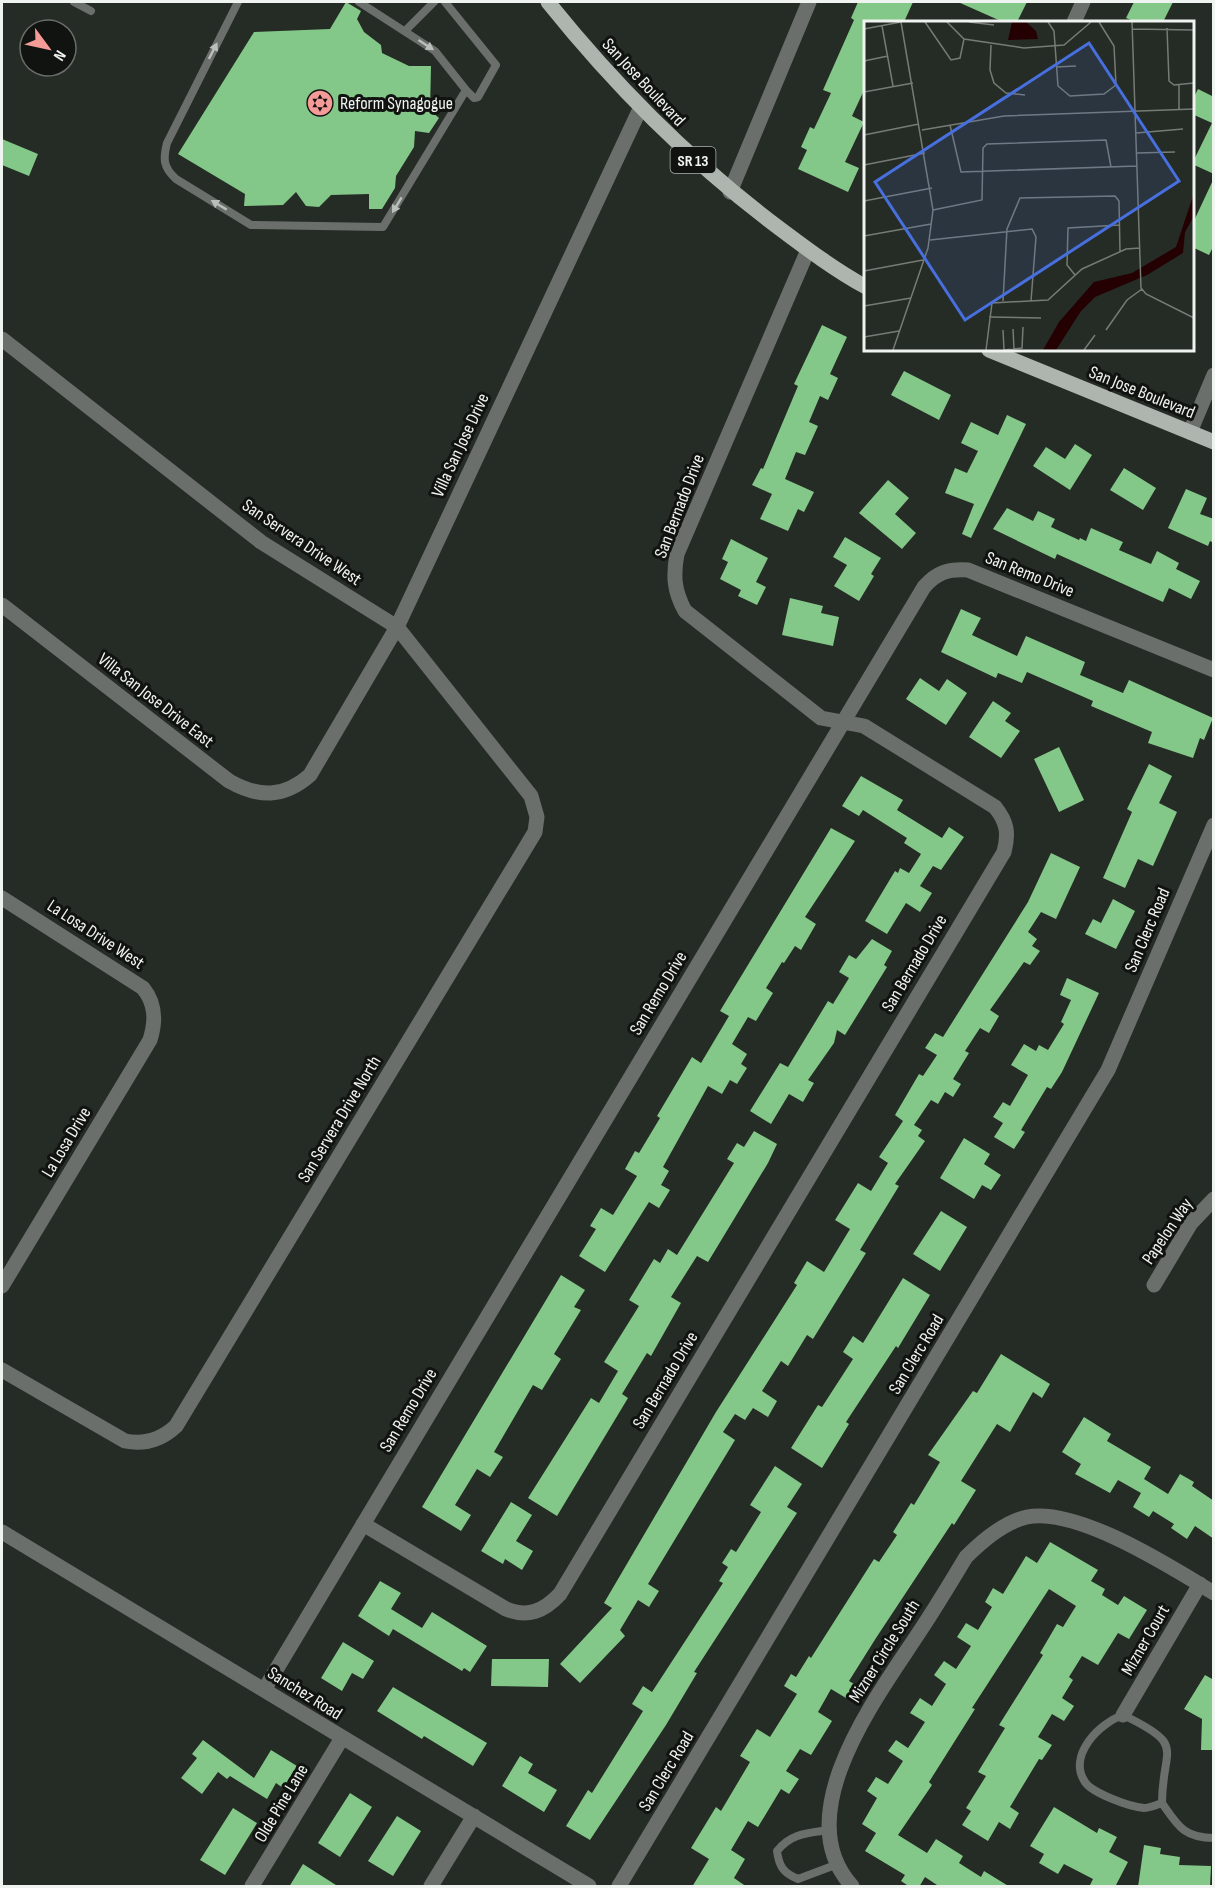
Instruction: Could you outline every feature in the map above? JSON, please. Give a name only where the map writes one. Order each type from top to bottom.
[{"type":"main road","name":"San Jose Boulevard","points":[[549,2],[594,60],[640,109],[730,192],[808,250],[864,286]]},
{"type":"main road","name":"San Jose Boulevard","points":[[991,351],[1214,442]]},
{"type":"street","points":[[730,192],[808,2]]},
{"type":"street","points":[[1074,21],[1083,2]]},
{"type":"street","name":"Villa San Jose Drive","points":[[297,786],[310,775],[397,627],[640,109]]},
{"type":"street","name":"San Bernado Drive","points":[[363,1524],[518,1614],[535,1612],[549,1605],[578,1563],[1004,852],[1008,836],[1005,819],[995,807],[864,726],[821,718],[685,611],[676,595],[673,575],[677,554],[808,250]]},
{"type":"street","name":"San Servera Drive West","points":[[2,339],[261,542],[397,627],[531,796],[537,817]]},
{"type":"street","points":[[1190,432],[1214,375]]},
{"type":"street","name":"San Remo Drive","points":[[264,1690],[924,587],[934,575],[951,569],[968,570],[1214,670]]},
{"type":"street","name":"Villa San Jose Drive East","points":[[2,604],[230,781],[251,792],[272,795],[297,786]]},
{"type":"street","name":"San Servera Drive North","points":[[2,1370],[114,1437],[144,1443],[165,1436],[176,1426],[260,1291],[535,832],[537,817]]},
{"type":"street","name":"San Clerc Road","points":[[619,1887],[1108,1070],[1214,825]]},
{"type":"street","name":"La Losa Drive West","points":[[2,898],[143,988],[149,995],[154,1015]]},
{"type":"street","name":"La Losa Drive","points":[[2,1286],[150,1040],[154,1015]]},
{"type":"street","name":"Papelon Way","points":[[1154,1285],[1191,1223],[1214,1199]]},
{"type":"street","name":"Mizner Circle South","points":[[852,1887],[838,1864],[830,1830],[834,1784],[855,1736],[966,1557],[996,1532],[1023,1519],[1051,1518],[1078,1523],[1159,1558],[1214,1593]]},
{"type":"street","name":"Sanchez Road","points":[[2,1532],[589,1887]]},
{"type":"street","name":"Mizner Court","points":[[1123,1715],[1200,1584]]},
{"type":"street","name":"Olde Pine Lane","points":[[252,1887],[342,1738]]},
{"type":"street","points":[[431,1887],[474,1816]]},
{"type":"lane","points":[[74,2],[91,11]]},
{"type":"lane","points":[[238,2],[167,143],[163,159],[167,170],[176,179],[251,225],[383,227],[465,90]]},
{"type":"lane","points":[[359,2],[435,51],[465,90],[474,98],[478,97],[496,65],[445,2]]},
{"type":"lane","points":[[405,31],[434,2]]},
{"type":"lane","points":[[1162,1803],[1145,1808],[1124,1804],[1086,1784],[1080,1773],[1080,1762],[1085,1747],[1108,1720],[1123,1715],[1152,1730],[1167,1747],[1162,1803],[1186,1833],[1194,1838],[1214,1838]]},
{"type":"lane","points":[[830,1830],[799,1834],[785,1840],[777,1851],[779,1865],[788,1875],[798,1879],[838,1864]]},
{"type":"building","name":"Reform Synagogue","points":[[346,2],[361,11],[357,19],[364,32],[381,45],[382,53],[409,66],[431,66],[430,110],[439,118],[429,133],[415,131],[414,147],[396,176],[395,188],[382,209],[369,209],[369,194],[331,195],[319,207],[306,206],[296,192],[283,205],[244,206],[245,194],[178,154],[254,32],[330,29]]},
{"type":"building","points":[[858,2],[913,2],[904,21],[864,21],[864,90],[852,116],[864,122],[845,162],[859,168],[848,192],[798,169],[807,150],[801,147],[810,127],[814,129],[831,93],[823,90],[854,20],[851,18]]},
{"type":"building","points":[[958,2],[1027,2],[1018,21],[1001,21]]},
{"type":"building","points":[[1134,2],[1173,2],[1164,21],[1134,21],[1126,18]]},
{"type":"building","points":[[1198,89],[1214,97],[1214,174],[1194,165],[1194,160],[1212,123],[1194,115],[1194,97]]},
{"type":"building","points":[[2,139],[38,154],[29,176],[2,165]]},
{"type":"building","points":[[1214,178],[1214,245],[1209,255],[1194,248],[1194,221]]},
{"type":"building","points":[[822,325],[847,337],[830,374],[838,378],[828,400],[820,396],[809,422],[818,426],[805,455],[796,452],[785,479],[814,492],[804,512],[798,509],[788,531],[760,519],[772,494],[752,485],[761,468],[763,469],[798,386],[794,384]]},
{"type":"building","points":[[904,371],[951,395],[939,420],[891,395]]},
{"type":"building","points":[[1007,415],[1026,424],[971,538],[962,534],[974,504],[945,493],[955,468],[967,473],[978,451],[961,443],[971,422],[998,435]]},
{"type":"building","points":[[1075,444],[1092,455],[1070,490],[1033,466],[1046,447],[1065,459]]},
{"type":"building","points":[[1124,468],[1156,488],[1143,510],[1110,490]]},
{"type":"building","points":[[888,480],[909,498],[895,514],[916,533],[902,549],[859,513]]},
{"type":"building","points":[[1186,489],[1207,498],[1200,514],[1214,519],[1214,543],[1210,541],[1208,546],[1168,528]]},
{"type":"building","points":[[1007,508],[1033,521],[1038,511],[1055,519],[1051,527],[1079,540],[1080,538],[1086,541],[1091,528],[1123,542],[1119,550],[1151,564],[1157,551],[1179,563],[1176,569],[1200,581],[1191,599],[1169,588],[1163,602],[1057,554],[1055,559],[993,529]]},
{"type":"building","points":[[845,537],[881,558],[871,574],[874,576],[859,601],[834,586],[847,565],[833,557]]},
{"type":"building","points":[[731,539],[768,558],[756,582],[766,587],[757,605],[738,596],[741,590],[720,579],[728,562],[722,559]]},
{"type":"building","points":[[790,598],[823,606],[821,613],[839,617],[833,646],[782,635]]},
{"type":"building","points":[[961,609],[981,618],[972,635],[1017,656],[1026,636],[1085,662],[1080,675],[1123,693],[1129,680],[1213,718],[1204,740],[1200,738],[1193,758],[1148,743],[1152,732],[1091,706],[1093,701],[1027,672],[1022,683],[998,673],[996,678],[941,652]]},
{"type":"building","points":[[920,678],[939,691],[947,679],[967,693],[946,725],[906,699]]},
{"type":"building","points":[[993,701],[1011,713],[1005,721],[1020,731],[1001,758],[969,737]]},
{"type":"building","points":[[1059,747],[1084,800],[1059,812],[1034,759]]},
{"type":"building","points":[[1149,764],[1172,776],[1159,803],[1177,812],[1153,866],[1138,859],[1125,888],[1103,878],[1132,812],[1127,809]]},
{"type":"building","points":[[861,776],[903,800],[897,810],[942,838],[949,827],[964,837],[941,870],[933,866],[920,886],[932,893],[920,912],[906,903],[887,934],[865,921],[895,871],[898,873],[900,868],[909,873],[921,854],[904,843],[907,838],[863,810],[859,816],[842,806]]},
{"type":"building","points":[[831,828],[855,841],[805,917],[816,924],[801,950],[795,946],[784,963],[782,962],[766,988],[773,993],[756,1021],[748,1017],[732,1044],[747,1054],[741,1064],[747,1068],[737,1084],[730,1080],[722,1094],[708,1086],[663,1167],[669,1171],[661,1185],[670,1190],[659,1208],[649,1202],[605,1272],[579,1256],[596,1229],[590,1226],[601,1208],[613,1215],[637,1176],[625,1169],[635,1151],[639,1153],[660,1118],[657,1116],[692,1057],[701,1063],[729,1016],[720,1011]]},
{"type":"building","points":[[1051,853],[1080,867],[1056,919],[1041,912],[1028,932],[1037,939],[1032,946],[1040,951],[1030,965],[1024,962],[990,1010],[999,1016],[989,1033],[980,1028],[965,1051],[969,1053],[953,1079],[961,1084],[953,1097],[945,1092],[938,1104],[931,1100],[914,1125],[922,1130],[918,1136],[925,1141],[895,1184],[899,1186],[860,1250],[866,1253],[813,1339],[807,1335],[788,1366],[781,1361],[762,1391],[777,1401],[768,1417],[753,1408],[745,1420],[735,1414],[723,1432],[735,1440],[648,1584],[659,1591],[649,1607],[638,1600],[620,1630],[625,1636],[580,1683],[560,1664],[612,1608],[604,1603],[716,1412],[797,1285],[794,1283],[807,1261],[824,1272],[850,1229],[835,1220],[858,1183],[871,1191],[888,1163],[879,1157],[903,1121],[895,1115],[919,1074],[923,1076],[937,1055],[925,1048],[935,1033],[943,1037],[1028,902]]},
{"type":"building","points":[[1113,899],[1135,911],[1116,949],[1085,934],[1093,919],[1101,923]]},
{"type":"building","points":[[872,939],[892,951],[884,965],[887,967],[845,1035],[837,1030],[834,1043],[808,1080],[814,1083],[803,1102],[789,1094],[771,1124],[750,1111],[780,1063],[788,1067],[828,1001],[833,1004],[849,978],[839,972],[849,955],[856,959]]},
{"type":"building","points":[[1067,978],[1099,993],[1062,1072],[1051,1089],[1047,1087],[1021,1130],[1025,1132],[1014,1149],[994,1137],[1003,1123],[993,1117],[1003,1102],[1010,1106],[1028,1075],[1011,1065],[1024,1044],[1036,1051],[1039,1045],[1048,1050],[1064,1024],[1061,1022],[1071,1000],[1060,995]]},
{"type":"building","points":[[754,1131],[777,1144],[768,1163],[708,1262],[697,1256],[671,1297],[681,1303],[651,1356],[647,1353],[622,1394],[628,1398],[557,1516],[528,1498],[591,1398],[599,1403],[618,1371],[604,1362],[639,1306],[629,1300],[654,1259],[660,1263],[668,1249],[677,1255],[734,1163],[727,1159],[737,1143],[744,1147]]},
{"type":"building","points":[[964,1138],[990,1154],[984,1164],[1001,1175],[991,1190],[982,1185],[974,1199],[940,1178]]},
{"type":"building","points":[[941,1211],[967,1227],[940,1271],[913,1254]]},
{"type":"building","points":[[561,1275],[585,1290],[574,1307],[581,1310],[554,1354],[561,1359],[542,1390],[533,1385],[494,1452],[503,1457],[490,1477],[477,1469],[455,1505],[471,1515],[461,1531],[422,1507]]},
{"type":"building","points":[[903,1278],[930,1295],[898,1348],[896,1346],[846,1422],[849,1424],[822,1468],[791,1448],[818,1405],[822,1407],[853,1359],[843,1352],[853,1336],[863,1343]]},
{"type":"building","points":[[1001,1354],[1050,1384],[1042,1398],[1033,1392],[1010,1432],[997,1424],[961,1481],[976,1490],[849,1681],[854,1684],[846,1698],[831,1689],[818,1712],[832,1721],[811,1755],[800,1749],[786,1771],[799,1779],[789,1794],[781,1789],[758,1827],[748,1821],[731,1850],[745,1859],[734,1878],[747,1887],[692,1887],[709,1859],[691,1848],[716,1807],[721,1811],[750,1762],[740,1756],[757,1729],[770,1737],[797,1694],[784,1686],[791,1674],[796,1677],[809,1656],[811,1658],[874,1559],[879,1562],[897,1535],[893,1532],[911,1503],[914,1505],[940,1462],[928,1455],[973,1391],[977,1393]]},
{"type":"building","points":[[1084,1417],[1111,1434],[1107,1441],[1151,1467],[1144,1479],[1168,1494],[1180,1474],[1194,1482],[1192,1486],[1214,1501],[1214,1539],[1195,1526],[1187,1539],[1171,1528],[1174,1524],[1153,1511],[1149,1517],[1133,1507],[1141,1493],[1118,1480],[1110,1493],[1075,1474],[1081,1464],[1062,1452]]},
{"type":"building","points":[[775,1466],[802,1484],[787,1507],[797,1513],[694,1672],[697,1673],[666,1725],[590,1840],[566,1826],[588,1790],[592,1793],[643,1711],[632,1704],[643,1686],[652,1692],[723,1583],[719,1581],[728,1567],[722,1563],[731,1549],[736,1552],[761,1512],[750,1505]]},
{"type":"building","points":[[511,1502],[532,1515],[516,1541],[533,1551],[522,1570],[505,1559],[503,1564],[481,1551]]},
{"type":"building","points":[[1050,1542],[1098,1570],[1091,1581],[1105,1589],[1102,1595],[1118,1605],[1124,1596],[1147,1610],[1129,1639],[1118,1633],[1098,1665],[1082,1656],[1069,1677],[1073,1680],[1062,1698],[1074,1706],[1064,1721],[1052,1714],[1038,1737],[1052,1745],[1042,1760],[1039,1759],[1010,1807],[1019,1813],[1010,1829],[999,1822],[988,1841],[962,1825],[971,1811],[966,1808],[986,1776],[978,1772],[1005,1728],[999,1725],[1043,1655],[1040,1653],[1057,1624],[1063,1627],[1076,1606],[1049,1589],[972,1708],[975,1709],[929,1782],[932,1785],[898,1835],[927,1853],[936,1839],[963,1856],[959,1863],[981,1877],[984,1871],[1010,1887],[940,1887],[925,1877],[919,1887],[910,1887],[901,1881],[905,1875],[865,1851],[876,1833],[862,1824],[877,1798],[867,1791],[876,1777],[888,1784],[903,1761],[888,1751],[896,1740],[908,1748],[925,1722],[910,1713],[920,1698],[932,1706],[946,1684],[934,1675],[944,1661],[956,1669],[971,1646],[957,1637],[966,1623],[978,1630],[992,1607],[985,1602],[993,1588],[1003,1594],[1026,1556],[1037,1563]]},
{"type":"building","points":[[380,1581],[401,1593],[391,1609],[422,1628],[432,1612],[487,1646],[470,1672],[464,1668],[462,1671],[393,1629],[389,1636],[358,1616]]},
{"type":"building","points":[[343,1642],[374,1661],[363,1679],[352,1673],[342,1691],[321,1678]]},
{"type":"building","points":[[492,1659],[549,1659],[548,1687],[491,1686]]},
{"type":"building","points":[[1205,1675],[1214,1680],[1214,1750],[1201,1750],[1202,1719],[1184,1709]]},
{"type":"building","points":[[393,1687],[487,1743],[473,1766],[424,1736],[422,1739],[377,1711]]},
{"type":"building","points":[[203,1740],[254,1778],[271,1750],[297,1766],[283,1788],[276,1783],[267,1799],[230,1776],[227,1779],[218,1772],[202,1794],[181,1778],[197,1758],[192,1754]]},
{"type":"building","points":[[520,1756],[533,1764],[528,1773],[557,1790],[544,1812],[502,1786]]},
{"type":"building","points":[[350,1793],[372,1807],[340,1857],[318,1843]]},
{"type":"building","points":[[1054,1807],[1097,1833],[1099,1828],[1117,1837],[1109,1852],[1128,1862],[1115,1887],[1089,1887],[1093,1879],[1064,1864],[1058,1874],[1039,1863],[1044,1854],[1030,1846]]},
{"type":"building","points":[[233,1808],[257,1823],[225,1875],[200,1860]]},
{"type":"building","points":[[397,1816],[421,1831],[393,1876],[368,1861]]},
{"type":"building","points":[[1144,1845],[1161,1848],[1160,1854],[1180,1857],[1179,1865],[1211,1866],[1210,1887],[1138,1887]]},
{"type":"building","points":[[303,1864],[339,1887],[289,1887]]},
{"type":"place","name":"Reform Synagogue","points":[[320,103]]}]
